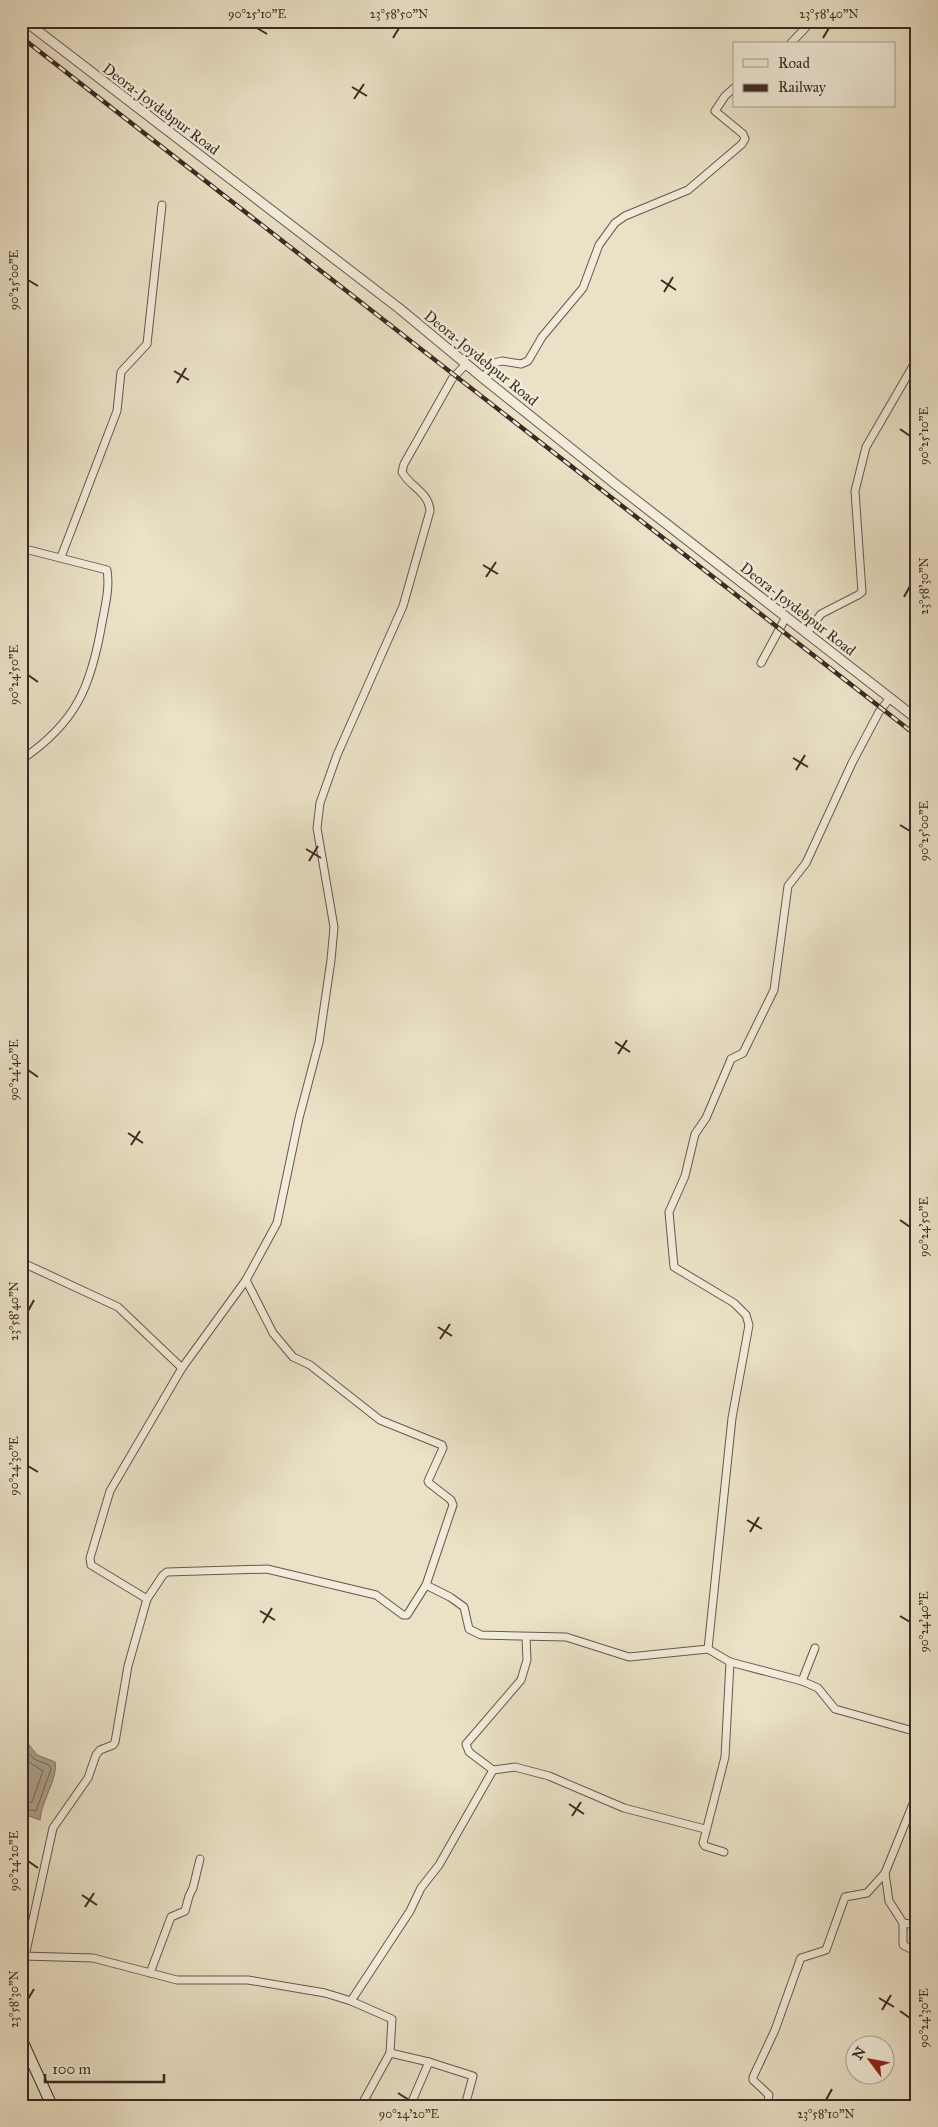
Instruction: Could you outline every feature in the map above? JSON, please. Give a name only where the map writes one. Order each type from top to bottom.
[{"type":"main road","points":[[21,2038],[52,2106]]},
{"type":"street","points":[[792,42],[812,21]]},
{"type":"street","points":[[21,29],[26,22]]},
{"type":"street","name":"Deora-Joydebpur Road","points":[[26,22],[400,309],[483,378],[917,719]]},
{"type":"street","points":[[483,378],[494,363],[502,361],[522,364],[528,361],[542,337],[582,288],[599,245],[615,223],[625,216],[688,190],[742,144],[745,139],[743,134],[715,111],[725,96],[733,89]]},
{"type":"street","points":[[61,557],[117,411],[121,372],[147,344],[162,205]]},
{"type":"street","points":[[807,633],[821,614],[862,592],[855,491],[866,447],[917,359]]},
{"type":"street","points":[[147,1599],[91,1565],[90,1558],[110,1491],[182,1368],[246,1280],[277,1223],[299,1118],[320,1042],[331,960],[334,927],[317,828],[320,803],[337,755],[403,606],[430,510],[426,497],[405,478],[402,472],[404,464],[452,379],[466,364]]},
{"type":"street","points":[[21,548],[107,570],[109,583],[97,655],[84,692],[69,719],[58,731],[21,760]]},
{"type":"street","points":[[761,663],[786,617]]},
{"type":"street","points":[[708,1649],[732,1418],[749,1325],[746,1315],[734,1302],[674,1267],[669,1212],[686,1176],[695,1134],[706,1118],[728,1064],[743,1052],[774,990],[788,886],[806,863],[852,763],[879,712],[890,698]]},
{"type":"street","points":[[21,1262],[118,1307],[182,1368]]},
{"type":"street","points":[[246,1280],[273,1333],[292,1357],[310,1364],[380,1420],[442,1445],[428,1480],[429,1483],[451,1500],[453,1505],[426,1585],[411,1611],[403,1615],[376,1595],[261,1569],[167,1572],[147,1599],[128,1666],[115,1742],[96,1754],[88,1778],[54,1828],[23,1956],[93,1958],[177,1980],[248,1980],[325,1993],[351,2001],[392,2018],[390,2053],[361,2106]]},
{"type":"street","points":[[426,1585],[450,1596],[464,1606],[469,1629],[475,1633],[488,1636],[566,1637],[628,1656],[708,1649],[730,1662],[802,1681],[820,1690],[835,1709],[917,1732]]},
{"type":"street","points":[[526,1637],[527,1660],[521,1680],[466,1744],[469,1752],[493,1770],[515,1767],[549,1776],[624,1808],[705,1829]]},
{"type":"street","points":[[802,1681],[816,1648]]},
{"type":"street","points":[[724,1852],[705,1846],[703,1843],[705,1829],[725,1757],[730,1662]]},
{"type":"street","points":[[351,2001],[410,1911],[421,1888],[439,1865],[493,1770]]},
{"type":"street","points":[[767,2106],[769,2095],[753,2080],[753,2077],[775,2030],[800,1960],[801,1958],[826,1950],[845,1897],[867,1893],[884,1873],[917,1794]]},
{"type":"street","points":[[150,1973],[171,1917],[185,1912],[200,1859]]},
{"type":"street","points":[[884,1873],[888,1899],[903,1923],[903,1945],[917,1952]]},
{"type":"street","points":[[903,1923],[917,1926]]},
{"type":"street","points":[[390,2053],[429,2062],[474,2076],[466,2102],[470,2106]]},
{"type":"street","points":[[410,2106],[429,2062]]},
{"type":"water","points":[[21,1739],[26,1741],[37,1755],[55,1762],[54,1775],[40,1820],[21,1813]]},
{"type":"railway","points":[[21,37],[917,736]]}]
